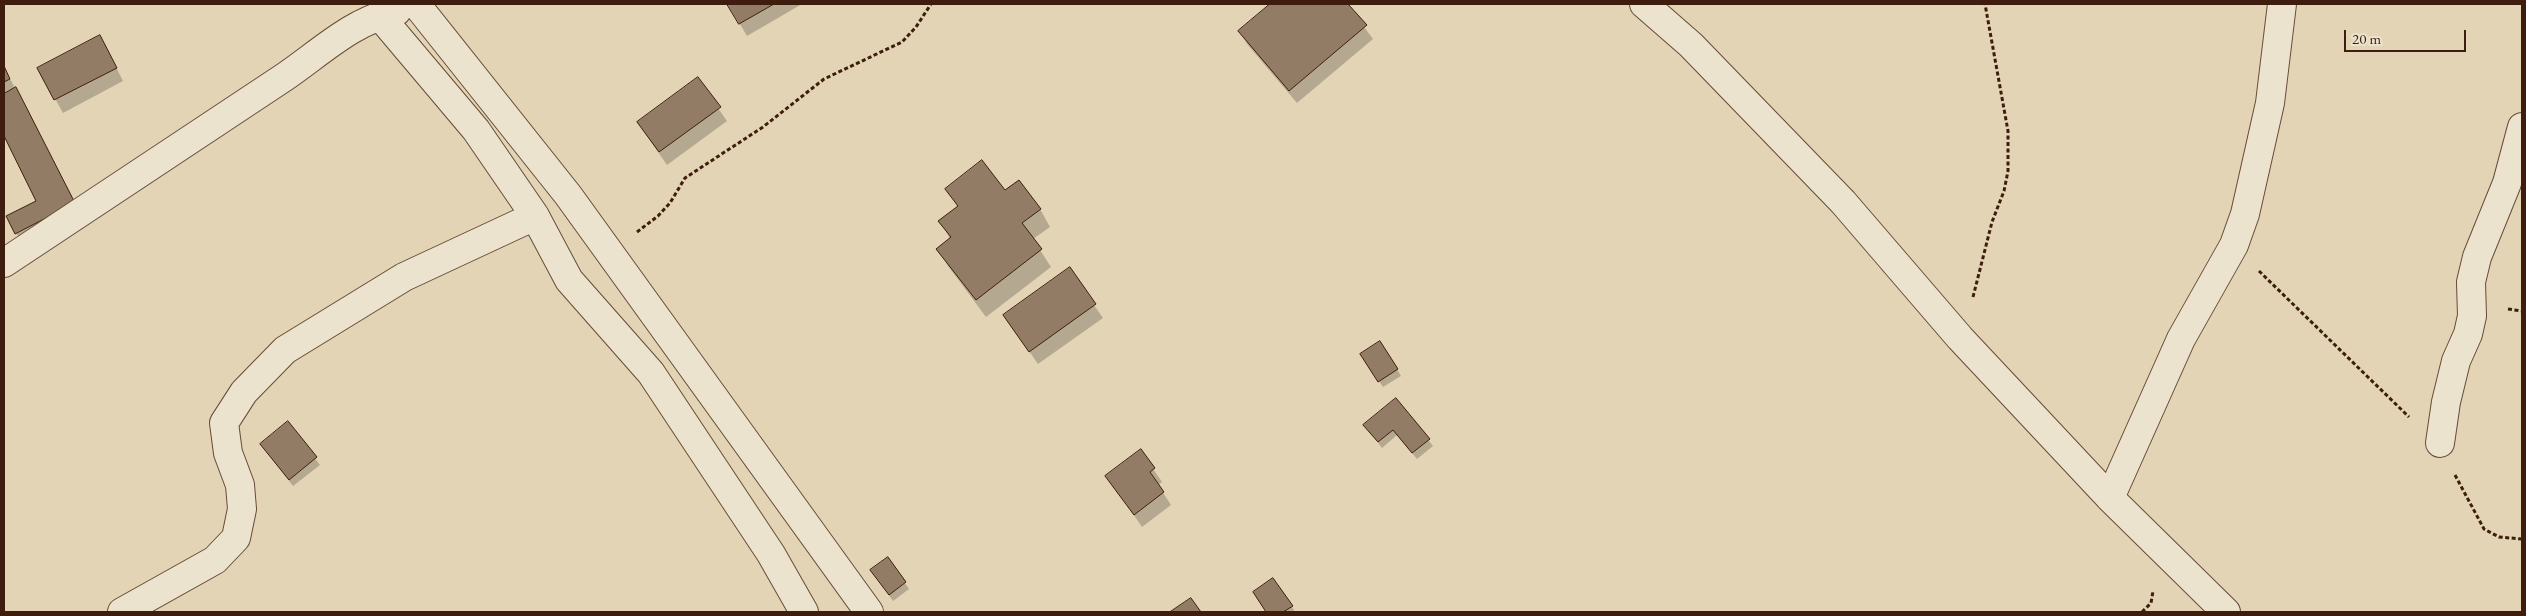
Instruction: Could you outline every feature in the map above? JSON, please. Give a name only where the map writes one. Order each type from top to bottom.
[{"type":"street","points":[[1644,4],[1691,45],[1843,202],[1960,338],[2110,498],[2226,612]]},
{"type":"street","points":[[2110,498],[2181,339],[2234,245],[2246,214],[2270,103],[2282,4]]},
{"type":"street","points":[[4,263],[300,67],[355,26],[379,15],[420,5],[568,195],[869,612]]},
{"type":"street","points":[[379,15],[476,130],[535,216],[569,280],[651,373],[712,461],[771,554],[804,612]]},
{"type":"street","points":[[2440,443],[2446,402],[2454,370],[2468,334],[2472,316],[2471,282],[2477,257],[2507,183],[2522,128]]},
{"type":"street","points":[[126,611],[215,560],[236,538],[242,509],[240,485],[228,453],[224,423],[244,392],[285,350],[404,277],[535,216]]},
{"type":"path","points":[[610,253],[658,216],[670,202],[685,178],[763,127],[824,79],[902,42],[916,27],[932,4]]},
{"type":"path","points":[[1960,338],[2008,172],[2008,131],[1985,4]]},
{"type":"path","points":[[2234,245],[2295,308],[2409,417],[2440,443],[2469,504],[2484,530],[2499,537],[2522,539]]},
{"type":"building","points":[[727,4],[774,4],[739,24]]},
{"type":"building","points":[[1270,4],[1348,4],[1367,25],[1289,91],[1238,31]]},
{"type":"building","points":[[100,35],[117,68],[54,100],[37,68]]},
{"type":"building","points":[[4,66],[10,79],[4,82]]},
{"type":"building","points":[[698,77],[721,107],[659,152],[637,122]]},
{"type":"building","points":[[16,87],[75,203],[15,234],[6,216],[36,201],[4,136],[4,94]]},
{"type":"building","points":[[982,160],[1005,190],[1019,180],[1041,209],[1022,223],[1042,249],[976,300],[936,249],[951,237],[938,221],[958,206],[945,189]]},
{"type":"building","points":[[1070,267],[1096,304],[1029,352],[1003,315]]},
{"type":"building","points":[[1380,341],[1398,369],[1378,382],[1360,354]]},
{"type":"building","points":[[1396,398],[1430,439],[1412,453],[1393,430],[1378,442],[1363,425]]},
{"type":"building","points":[[288,421],[317,457],[289,480],[260,444]]},
{"type":"building","points":[[1141,449],[1155,468],[1150,472],[1164,492],[1134,515],[1105,476]]},
{"type":"building","points":[[888,557],[906,582],[889,595],[870,570]]},
{"type":"building","points":[[1273,578],[1293,606],[1283,612],[1266,612],[1253,592]]},
{"type":"building","points":[[1191,598],[1201,612],[1170,612]]}]
